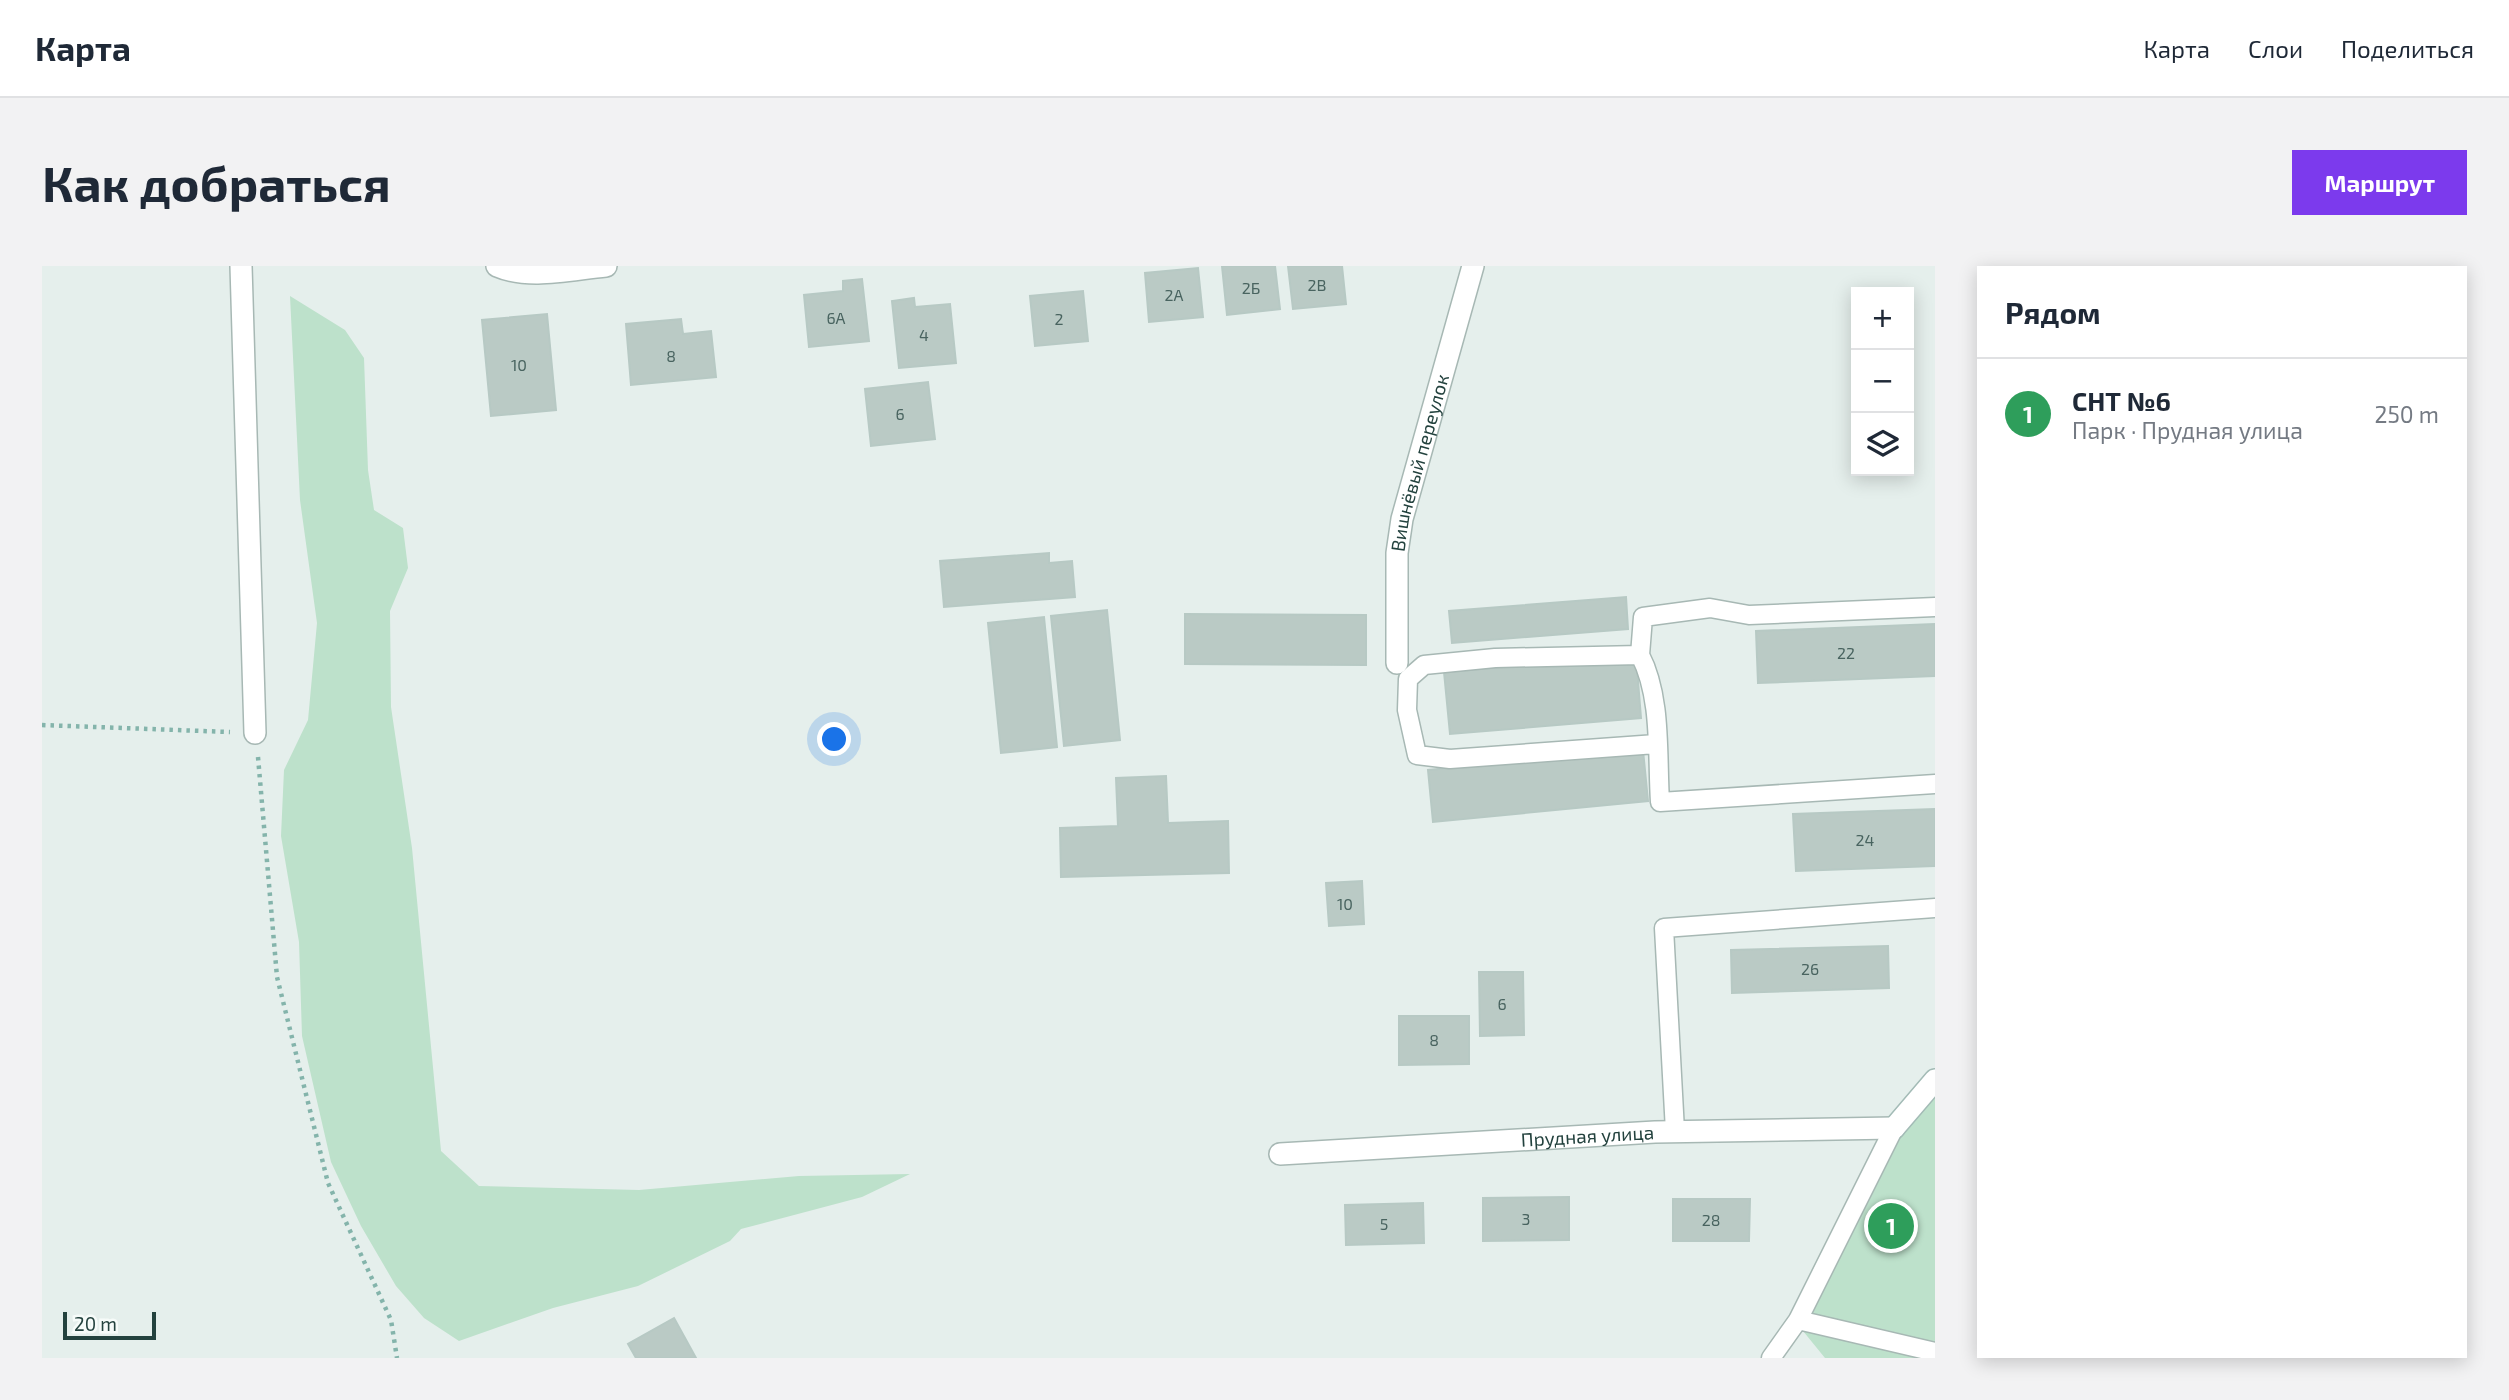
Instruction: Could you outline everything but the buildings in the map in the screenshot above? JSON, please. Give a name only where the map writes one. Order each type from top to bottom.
[{"type":"street","points":[[241,266],[255,733]]},
{"type":"street","points":[[497,266],[510,272],[544,272],[606,266]]},
{"type":"street","name":"Вишнёвый переулок","points":[[1397,663],[1397,553],[1402,519],[1474,266]]},
{"type":"street","points":[[1894,1128],[1935,1080]]},
{"type":"street","name":"Прудная улица","points":[[1280,1154],[1675,1131],[1894,1128]]},
{"type":"lane","points":[[1935,607],[1749,615],[1710,608],[1643,617],[1640,655],[1651,676],[1660,802],[1935,784]]},
{"type":"lane","points":[[1640,655],[1495,658],[1424,665],[1408,679],[1408,710],[1417,755],[1439,758],[1656,744]]},
{"type":"lane","points":[[1675,1131],[1664,928],[1935,908]]},
{"type":"lane","points":[[1772,1358],[1798,1320],[1894,1128]]},
{"type":"lane","points":[[1798,1320],[1935,1352]]},
{"type":"path","points":[[42,726],[255,733],[277,977],[328,1183],[391,1320],[397,1358]]},
{"type":"green space","points":[[290,296],[345,330],[364,358],[368,470],[374,510],[403,528],[408,568],[390,611],[391,707],[412,848],[441,1151],[479,1186],[639,1190],[799,1176],[910,1174],[862,1197],[741,1229],[730,1241],[638,1286],[553,1308],[459,1341],[424,1318],[396,1286],[361,1226],[331,1162],[302,1036],[299,942],[281,836],[284,770],[308,720],[317,623],[300,500]]},
{"type":"green space","points":[[1935,1070],[1935,1358],[1825,1358],[1803,1331],[1890,1121]]},
{"type":"place","name":"СНТ №6","points":[[1891,1226]]}]
